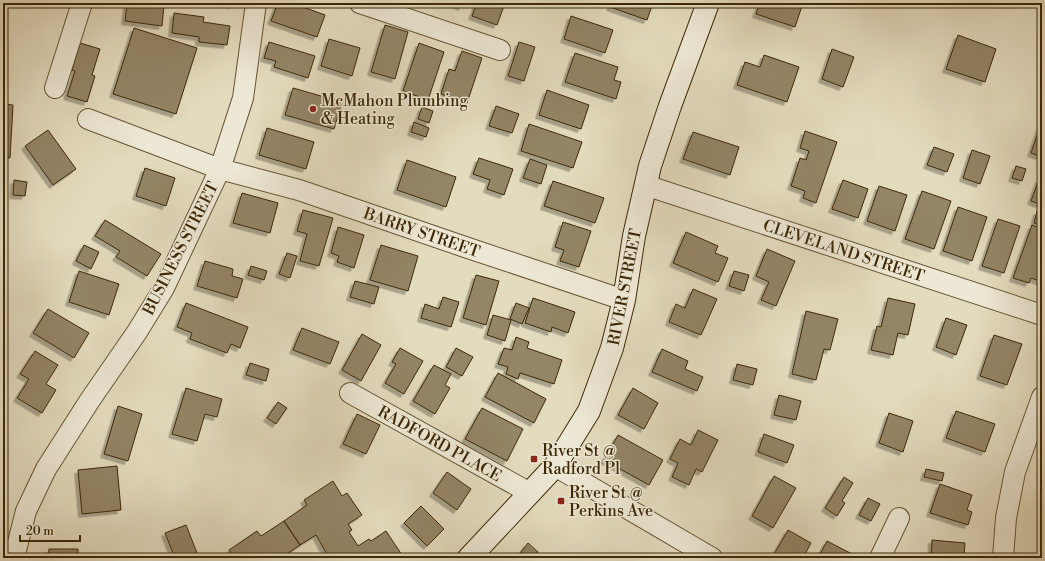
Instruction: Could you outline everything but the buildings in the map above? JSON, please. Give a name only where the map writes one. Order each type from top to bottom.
[{"type":"main road","name":"RIVER STREET","points":[[469,558],[555,466],[589,410],[612,348],[624,300],[634,236],[650,166],[670,106],[708,3]]},
{"type":"street","points":[[55,88],[82,3]]},
{"type":"street","name":"BUSINESS STREET","points":[[14,558],[26,511],[46,469],[90,400],[137,332],[164,288],[220,168],[243,98],[256,3]]},
{"type":"street","points":[[360,3],[500,50]]},
{"type":"street","name":"BARRY STREET","points":[[88,119],[220,168],[299,190],[624,300]]},
{"type":"street","name":"CLEVELAND STREET","points":[[645,185],[1042,315]]},
{"type":"street","name":"RADFORD PLACE","points":[[350,393],[530,493]]},
{"type":"street","points":[[1003,558],[1006,518],[1015,472],[1042,397]]},
{"type":"street","points":[[555,466],[712,558]]},
{"type":"street","points":[[880,558],[899,518]]},
{"type":"place","name":"McMahon Plumbing & Heating","points":[[313,109]]},
{"type":"place","name":"River St @ Radford Pl","points":[[534,459]]},
{"type":"place","name":"River St @ Perkins Ave","points":[[561,501]]}]
